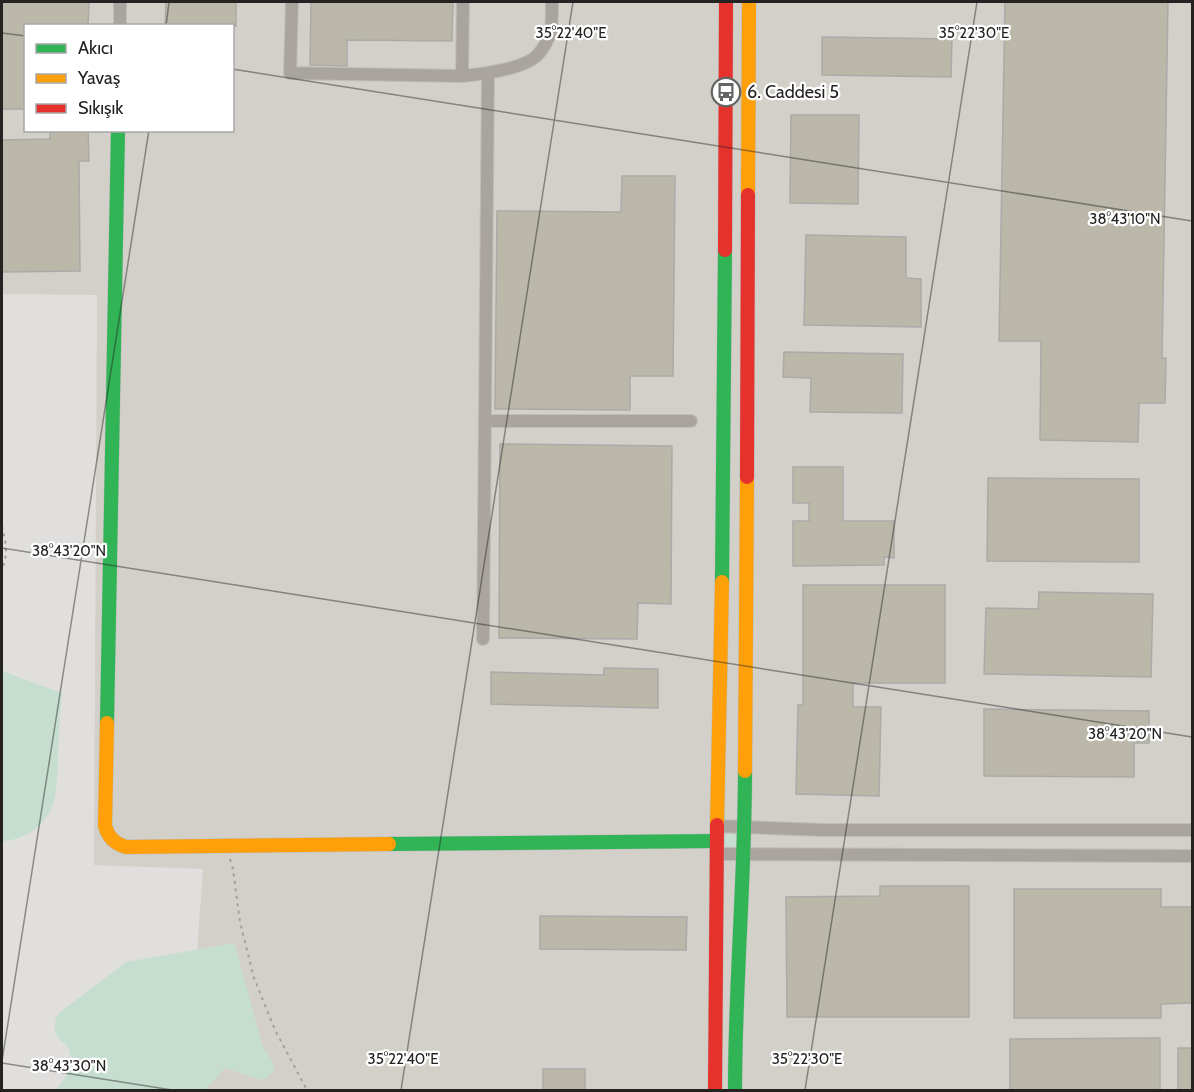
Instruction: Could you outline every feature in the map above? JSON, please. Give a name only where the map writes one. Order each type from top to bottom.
[{"type":"street","points":[[120,2],[120,24]]},
{"type":"street","points":[[292,2],[290,73],[462,76],[513,67],[535,58],[551,31],[552,2]]},
{"type":"street","points":[[462,76],[463,2]]},
{"type":"street","points":[[715,1090],[717,826],[724,498],[726,2]]},
{"type":"street","points":[[735,1090],[735,1031],[745,827],[749,2]]},
{"type":"street","points":[[483,639],[488,73]]},
{"type":"street","points":[[118,132],[105,826],[111,840],[118,845],[126,847],[717,847],[743,854],[1192,856]]},
{"type":"street","points":[[485,421],[691,420]]},
{"type":"street","points":[[724,498],[747,498]]},
{"type":"street","points":[[717,826],[822,830],[1192,830]]},
{"type":"path","points":[[2,526],[7,546],[2,568]]},
{"type":"path","points":[[226,846],[233,869],[240,922],[254,978],[274,1029],[308,1090]]},
{"type":"shaded area","points":[[2,2],[1192,2],[1192,1090],[187,1090],[203,869],[94,865],[97,295],[2,294]]},
{"type":"green space","points":[[2,671],[62,693],[57,784],[51,810],[34,830],[19,838],[2,841]]},
{"type":"green space","points":[[731,834],[736,836],[738,841],[736,846],[731,848],[726,846],[724,841],[726,836]]},
{"type":"green space","points":[[234,943],[263,1047],[274,1064],[273,1071],[268,1077],[261,1080],[225,1068],[205,1090],[55,1090],[66,1076],[70,1064],[70,1052],[57,1037],[55,1030],[59,1013],[126,962]]},
{"type":"building","points":[[2,2],[89,2],[88,24],[24,24],[24,109],[2,109]]},
{"type":"building","points":[[166,2],[236,2],[236,26],[234,24],[165,24]]},
{"type":"building","points":[[311,2],[453,2],[452,41],[347,40],[347,66],[310,65]]},
{"type":"building","points":[[1005,2],[1168,2],[1162,358],[1166,358],[1165,403],[1139,403],[1138,442],[1040,440],[1041,341],[999,341]]},
{"type":"building","points":[[822,37],[952,39],[951,77],[822,75]]},
{"type":"building","points":[[791,115],[859,115],[858,204],[790,203]]},
{"type":"building","points":[[50,132],[88,132],[89,161],[79,161],[80,271],[2,272],[2,140],[50,139]]},
{"type":"building","points":[[622,176],[675,176],[673,376],[630,376],[630,410],[495,409],[497,211],[621,212]]},
{"type":"building","points":[[806,235],[906,237],[906,278],[921,279],[921,327],[804,325]]},
{"type":"building","points":[[784,352],[903,354],[902,413],[810,412],[811,378],[783,377]]},
{"type":"building","points":[[500,444],[672,446],[671,604],[638,603],[637,639],[499,638]]},
{"type":"building","points":[[793,467],[843,467],[843,521],[894,521],[894,558],[884,557],[884,565],[793,566],[793,521],[809,521],[809,503],[793,503]]},
{"type":"building","points":[[988,478],[1139,479],[1139,562],[987,561]]},
{"type":"building","points":[[803,585],[945,585],[945,683],[853,683],[853,707],[881,707],[879,796],[796,794],[798,705],[803,705]]},
{"type":"building","points":[[1039,592],[1153,594],[1151,677],[984,674],[986,608],[1038,609]]},
{"type":"building","points":[[604,668],[658,669],[658,708],[491,704],[491,672],[604,675]]},
{"type":"building","points":[[984,709],[1149,711],[1149,743],[1134,743],[1134,777],[984,776]]},
{"type":"building","points":[[880,886],[969,886],[969,1017],[787,1017],[786,897],[880,896]]},
{"type":"building","points":[[1014,889],[1161,889],[1161,907],[1192,907],[1192,1003],[1161,1004],[1161,1018],[1014,1018]]},
{"type":"building","points":[[540,916],[687,917],[686,950],[540,949]]},
{"type":"building","points":[[1160,1038],[1160,1090],[1010,1090],[1010,1039]]},
{"type":"building","points":[[1178,1048],[1192,1048],[1192,1090],[1178,1090]]},
{"type":"building","points":[[543,1069],[585,1069],[585,1090],[543,1090]]},
{"type":"traffic: fast","points":[[107,723],[118,132]]},
{"type":"traffic: fast","points":[[722,582],[725,250]]},
{"type":"traffic: fast","points":[[735,1090],[745,771]]},
{"type":"traffic: fast","points":[[389,844],[717,841]]},
{"type":"traffic: slow","points":[[748,195],[749,2]]},
{"type":"traffic: slow","points":[[745,771],[747,477]]},
{"type":"traffic: slow","points":[[717,825],[722,582]]},
{"type":"traffic: slow","points":[[107,723],[105,826],[110,837],[122,846],[389,844]]},
{"type":"traffic: jam","points":[[725,250],[726,2]]},
{"type":"traffic: jam","points":[[747,477],[748,195]]},
{"type":"traffic: jam","points":[[715,1090],[717,825]]},
{"type":"place","name":"6. Caddesi 5","points":[[726,92]]}]
